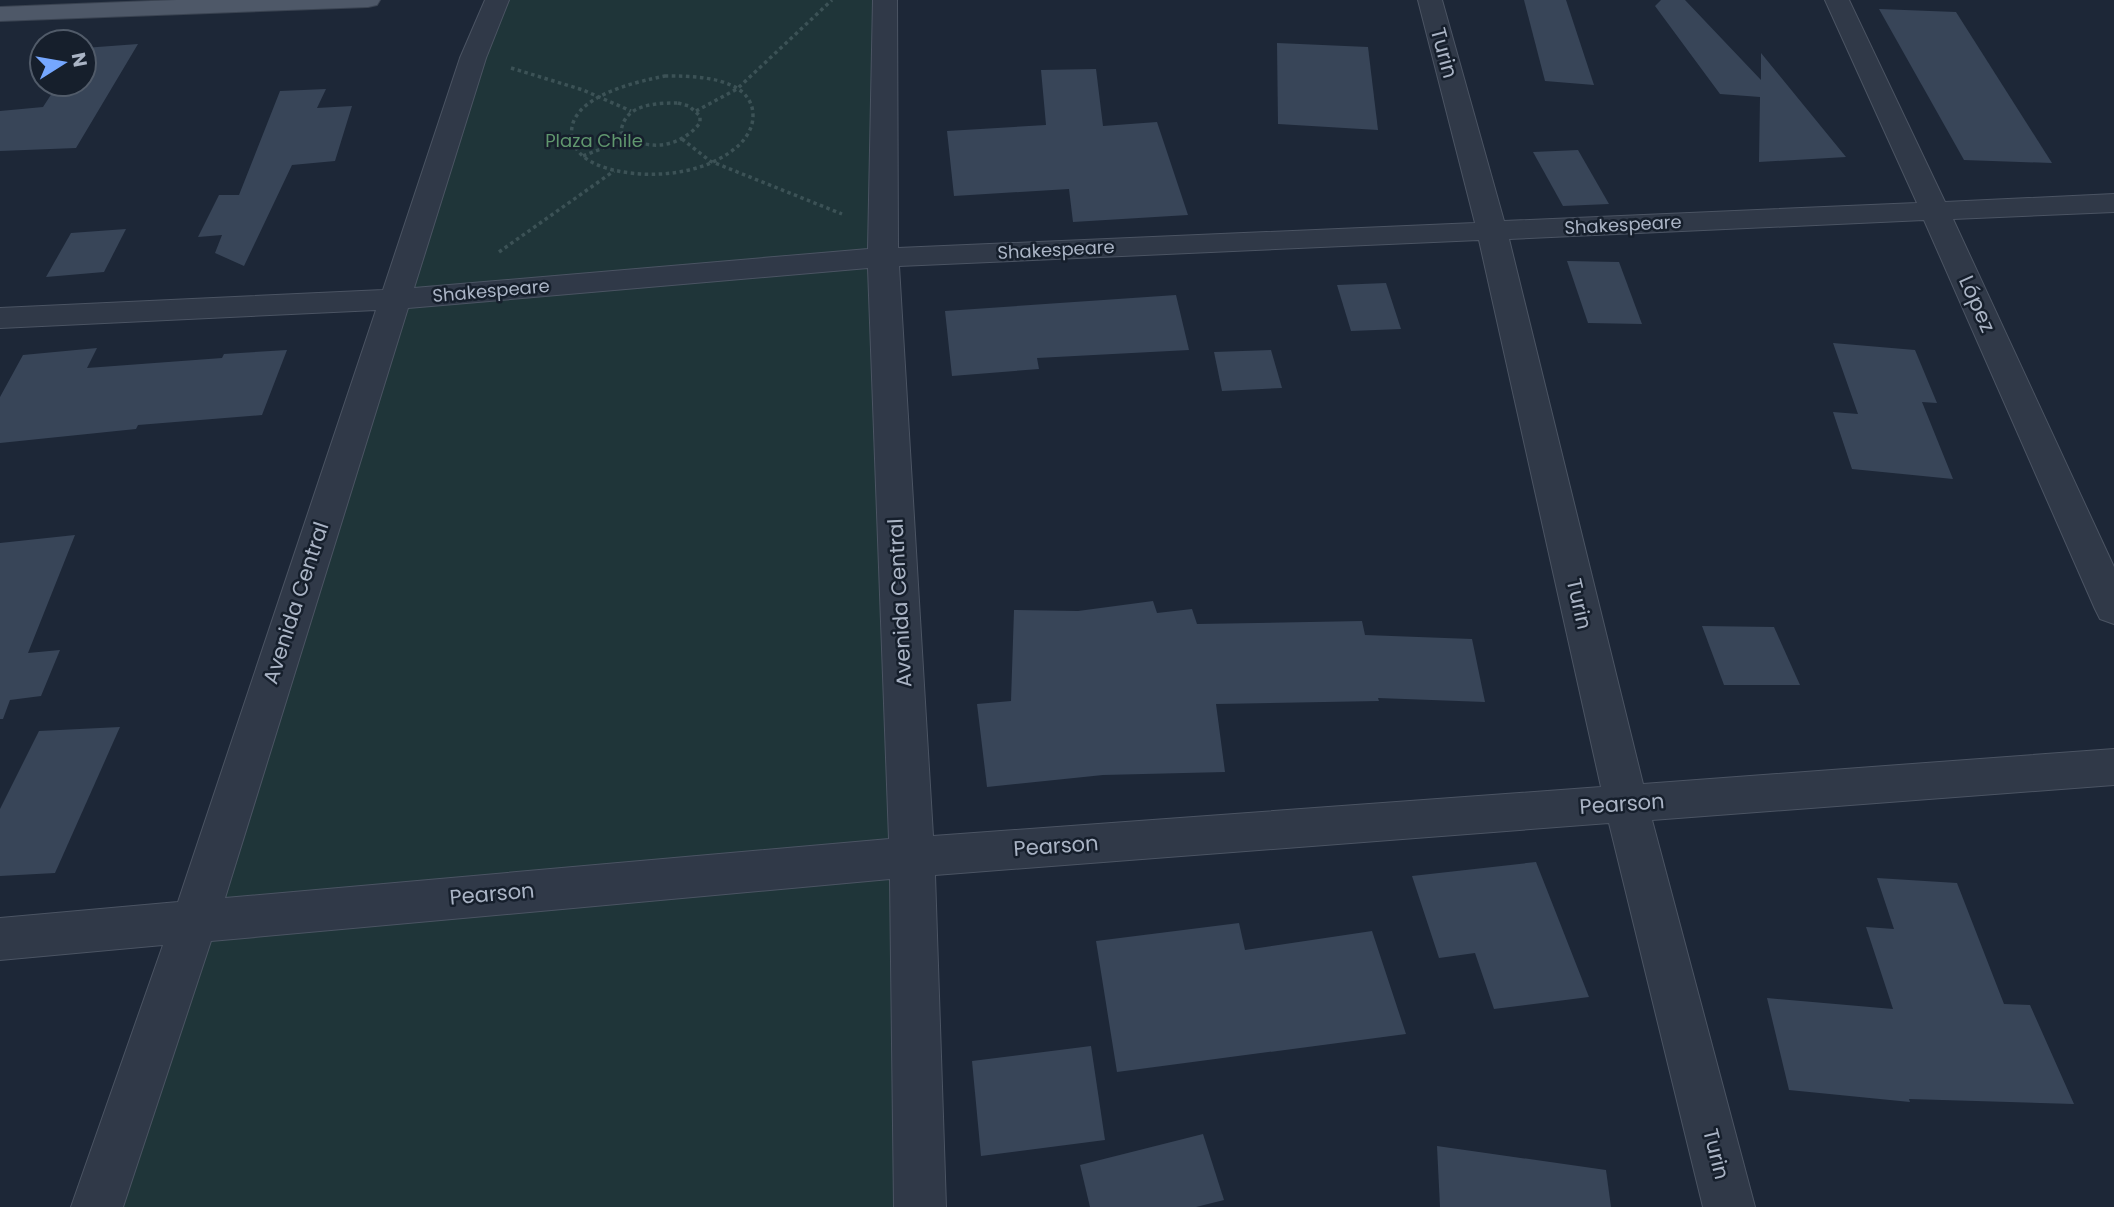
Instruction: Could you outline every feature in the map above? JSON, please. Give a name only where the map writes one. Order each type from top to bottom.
[{"type":"main road","points":[[0,14],[368,0]]},
{"type":"street","name":"Avenida Central","points":[[97,1207],[195,920],[473,58],[497,0]]},
{"type":"street","name":"Avenida Central","points":[[886,0],[883,244],[912,857],[920,1207]]},
{"type":"street","name":"Turin","points":[[1430,0],[1492,231],[1626,804],[1729,1207]]},
{"type":"street","name":"López","points":[[1837,0],[1936,211],[2114,608]]},
{"type":"street","name":"Shakespeare","points":[[0,318],[435,297],[836,260],[883,244],[1492,231],[2114,202]]},
{"type":"street","name":"Pearson","points":[[0,939],[912,857],[2114,767]]},
{"type":"path","points":[[696,111],[737,89],[832,0]]},
{"type":"path","points":[[473,58],[535,74],[632,112]]},
{"type":"path","points":[[666,76],[695,76],[721,81],[737,89],[753,105],[755,121],[747,137],[729,153],[674,172],[643,174],[614,171],[591,163],[576,150],[570,135],[574,119],[587,104],[636,81],[666,76]]},
{"type":"path","points":[[583,156],[626,139],[648,145],[662,145],[682,139],[696,130],[701,123],[696,111],[689,106],[667,102],[654,104],[632,112],[620,125],[626,139]]},
{"type":"path","points":[[682,139],[710,161],[883,244]]},
{"type":"path","points":[[435,297],[614,171]]},
{"type":"green space","name":"Plaza Chile","points":[[497,0],[886,0],[920,1207],[96,1207]]},
{"type":"building","points":[[1524,0],[1566,0],[1594,85],[1545,81]]},
{"type":"building","points":[[1661,0],[1685,0],[1761,80],[1761,53],[1846,157],[1759,162],[1760,97],[1720,94],[1655,6]]},
{"type":"building","points":[[1879,9],[1956,12],[2052,163],[1964,160]]},
{"type":"building","points":[[1277,43],[1368,47],[1378,130],[1278,124]]},
{"type":"building","points":[[138,44],[76,148],[0,151],[0,111],[43,107],[49,98],[98,98],[98,47]]},
{"type":"building","points":[[1096,69],[1103,126],[1157,122],[1188,215],[1073,222],[1069,189],[954,196],[947,131],[1046,125],[1041,70]]},
{"type":"building","points":[[326,89],[317,108],[352,106],[335,161],[292,165],[244,266],[215,253],[222,235],[198,237],[219,195],[239,195],[280,91]]},
{"type":"building","points":[[1578,150],[1609,204],[1563,206],[1533,152]]},
{"type":"building","points":[[126,229],[104,272],[46,277],[71,233]]},
{"type":"building","points":[[1567,261],[1619,262],[1642,324],[1588,323]]},
{"type":"building","points":[[1386,283],[1401,329],[1351,331],[1337,285]]},
{"type":"building","points":[[1176,295],[1189,350],[1037,358],[1039,369],[952,376],[945,311]]},
{"type":"building","points":[[1833,343],[1915,350],[1937,403],[1922,402],[1953,479],[1852,469],[1833,412],[1858,414]]},
{"type":"building","points":[[97,348],[87,368],[222,358],[224,354],[287,350],[262,415],[138,425],[136,429],[0,443],[0,397],[23,355]]},
{"type":"building","points":[[1271,350],[1282,388],[1222,391],[1214,352]]},
{"type":"building","points":[[75,535],[28,653],[60,650],[41,696],[10,700],[3,719],[0,719],[0,543]]},
{"type":"building","points":[[1153,601],[1157,613],[1192,609],[1197,624],[1362,621],[1365,635],[1472,639],[1485,702],[1378,698],[1379,701],[1216,704],[1225,772],[1103,775],[987,787],[977,704],[1011,701],[1014,610],[1078,611]]},
{"type":"building","points":[[1702,626],[1774,627],[1800,685],[1724,685]]},
{"type":"building","points":[[120,727],[55,873],[0,876],[0,809],[39,731]]},
{"type":"building","points":[[1536,862],[1589,997],[1494,1009],[1475,953],[1439,958],[1412,876]]},
{"type":"building","points":[[1877,878],[1957,883],[2004,1004],[2030,1005],[2074,1104],[1909,1099],[1910,1102],[1789,1090],[1767,998],[1893,1009],[1866,927],[1894,929]]},
{"type":"building","points":[[1239,923],[1245,950],[1372,931],[1406,1034],[1117,1072],[1096,941]]},
{"type":"building","points":[[1091,1046],[1105,1140],[981,1156],[972,1061]]},
{"type":"building","points":[[1203,1134],[1224,1200],[1196,1207],[1090,1207],[1080,1165]]},
{"type":"building","points":[[1437,1146],[1606,1170],[1611,1207],[1440,1207]]}]
